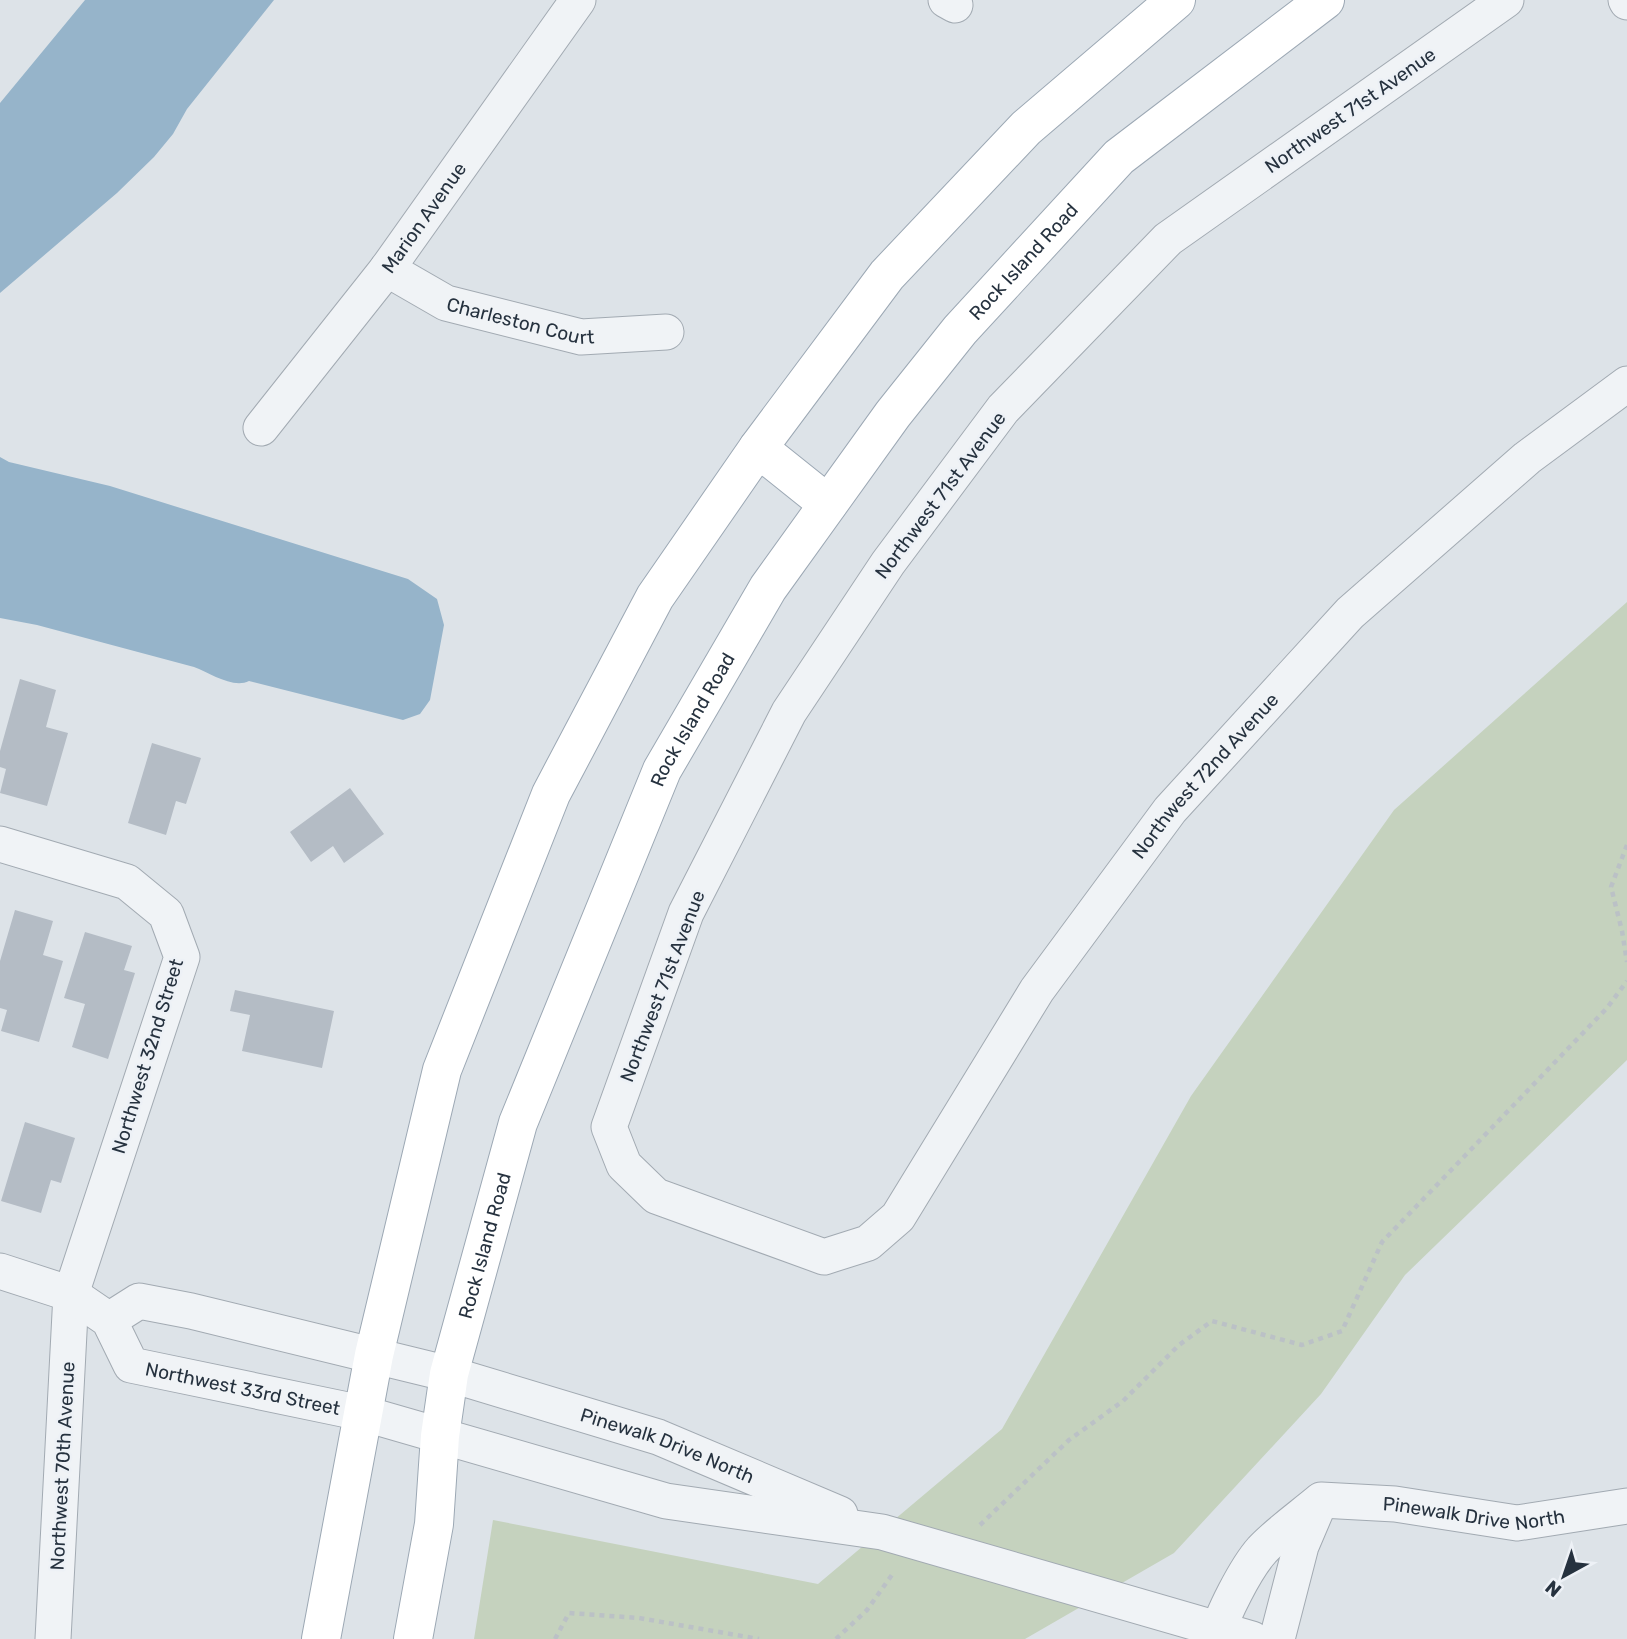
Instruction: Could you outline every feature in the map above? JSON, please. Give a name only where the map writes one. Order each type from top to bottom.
[{"type":"main road","points":[[321,1639],[374,1355],[442,1070],[551,794],[655,597],[758,448],[887,275],[1026,128],[1176,0]]},
{"type":"main road","name":"Rock Island Road","points":[[413,1639],[434,1524],[440,1436],[449,1374],[518,1123],[662,770],[768,588],[893,414],[960,330],[1119,157],[1325,0]]},
{"type":"main road","points":[[758,448],[828,504]]},
{"type":"street","name":"Marion Avenue","points":[[261,428],[387,269],[578,0]]},
{"type":"street","name":"Northwest 71st Avenue","points":[[868,1244],[824,1257],[656,1196],[624,1165],[609,1127],[686,913],[789,712],[888,563],[1003,409],[1168,239],[1506,0]]},
{"type":"street","name":"Charleston Court","points":[[387,269],[446,303],[581,337],[666,332]]},
{"type":"street","name":"Northwest 72nd Avenue","points":[[868,1244],[898,1217],[1037,990],[1170,810],[1350,613],[1527,458],[1627,384]]},
{"type":"street","name":"Northwest 32nd Street","points":[[0,844],[127,882],[166,914],[182,957],[71,1294]]},
{"type":"street","name":"Northwest 33rd Street","points":[[0,1271],[71,1294],[109,1320],[131,1365],[362,1413]]},
{"type":"street","name":"Northwest 70th Avenue","points":[[53,1639],[71,1294]]},
{"type":"street","points":[[109,1320],[138,1301],[374,1355]]},
{"type":"street","name":"Pinewalk Drive North","points":[[374,1355],[449,1374],[658,1437],[883,1532],[1217,1634],[1252,1639]]},
{"type":"street","name":"Pinewalk Drive North","points":[[362,1413],[667,1502],[883,1532]]},
{"type":"street","points":[[1217,1634],[1238,1588],[1261,1551],[1321,1500]]},
{"type":"street","points":[[1277,1639],[1301,1546],[1321,1500]]},
{"type":"street","name":"Pinewalk Drive North","points":[[1321,1500],[1395,1504],[1517,1523],[1627,1506]]},
{"type":"path","points":[[1627,845],[1611,887],[1627,962]]},
{"type":"path","points":[[836,1639],[867,1610],[891,1575],[929,1545],[973,1531],[986,1522],[1069,1440],[1123,1401],[1179,1345],[1212,1321],[1302,1345],[1342,1331],[1382,1242],[1607,1009],[1627,981]]},
{"type":"path","points":[[555,1639],[569,1613],[639,1618],[759,1639]]},
{"type":"green space","points":[[1627,602],[1627,1060],[1405,1275],[1321,1394],[1174,1553],[1025,1639],[474,1639],[493,1520],[818,1584],[1002,1429],[1191,1096],[1394,810]]},
{"type":"water","points":[[85,0],[274,0],[187,109],[173,134],[154,157],[117,193],[0,293],[0,103]]},
{"type":"water","points":[[0,457],[9,462],[110,486],[408,579],[437,599],[444,625],[430,700],[420,714],[403,720],[249,681],[229,682],[194,667],[37,625],[0,618]]},
{"type":"building","points":[[20,679],[56,690],[46,727],[68,733],[47,806],[0,793],[6,769],[0,767],[0,751]]},
{"type":"building","points":[[152,743],[201,758],[186,804],[176,801],[166,835],[128,823]]},
{"type":"building","points":[[350,788],[384,834],[344,863],[333,846],[311,862],[290,832]]},
{"type":"building","points":[[15,910],[53,921],[43,955],[63,961],[39,1042],[1,1031],[7,1010],[0,1008],[0,961]]},
{"type":"building","points":[[85,932],[132,946],[124,970],[135,973],[108,1059],[72,1047],[85,1004],[64,998]]},
{"type":"building","points":[[235,990],[334,1011],[322,1068],[242,1051],[250,1015],[230,1011]]},
{"type":"building","points":[[25,1122],[75,1138],[61,1183],[51,1180],[41,1213],[1,1201]]}]
